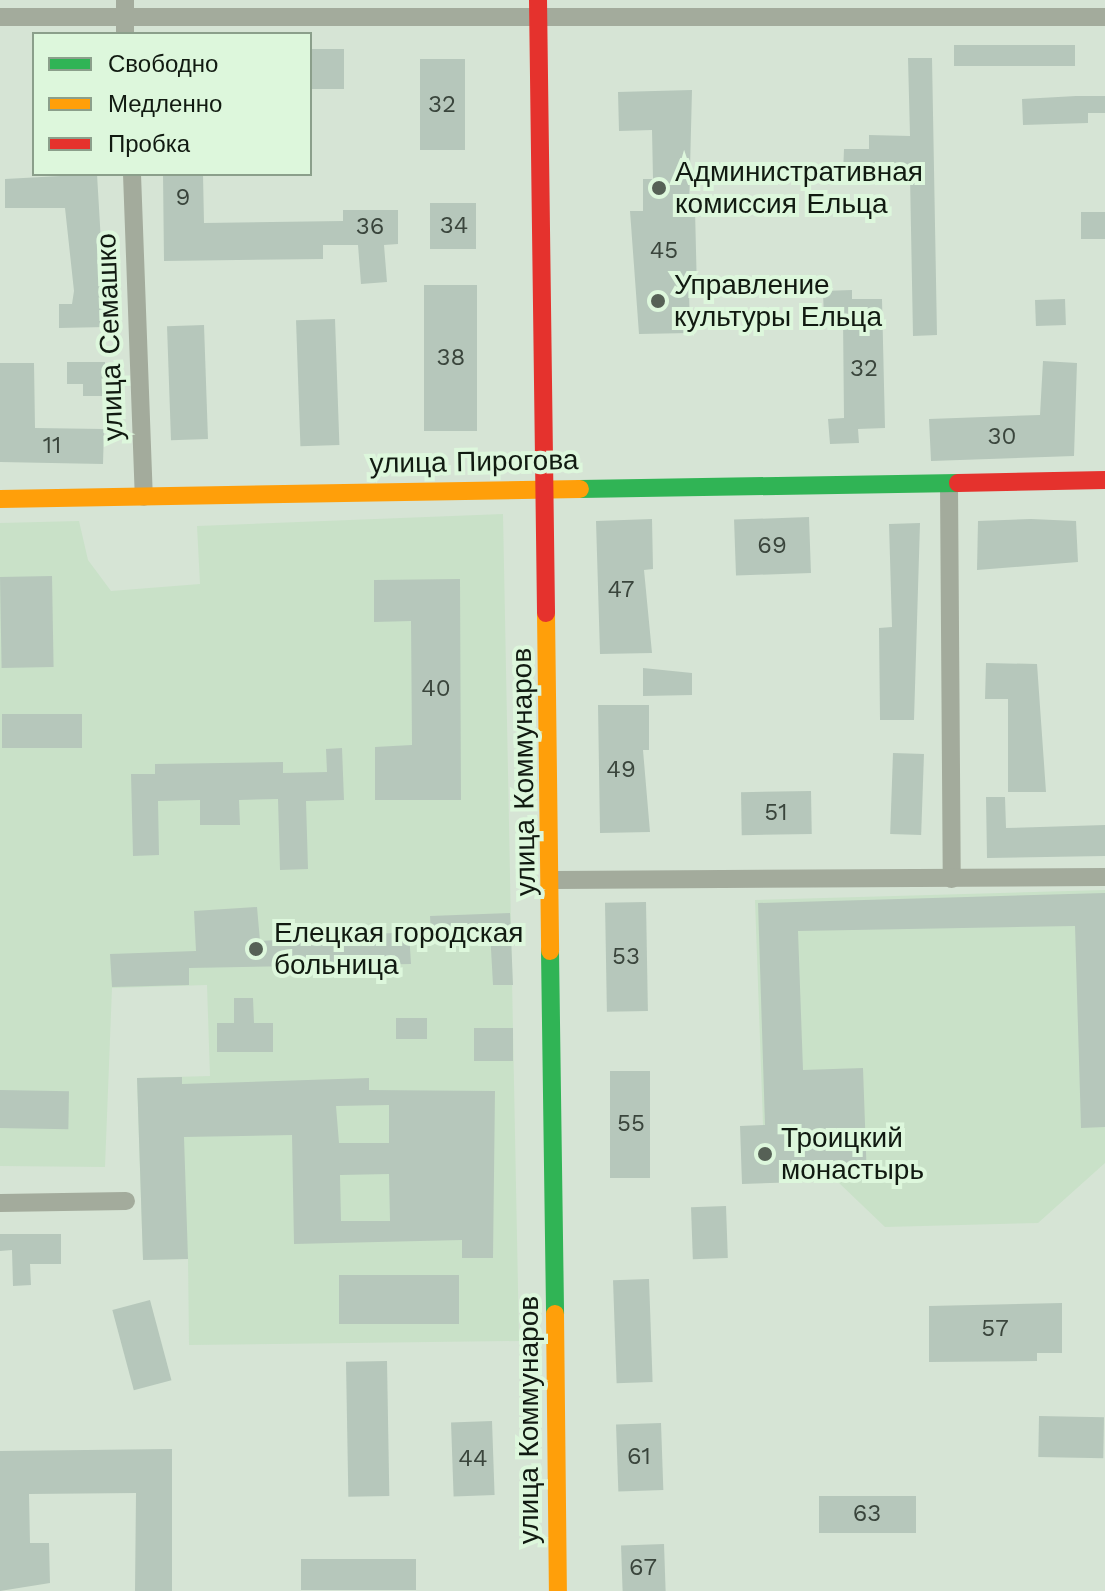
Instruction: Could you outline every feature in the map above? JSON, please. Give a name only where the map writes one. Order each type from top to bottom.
[{"type":"main road","name":"улица Коммунаров","points":[[538,7],[554,880],[558,1591]]},
{"type":"main road","name":"улица Пирогова","points":[[0,499],[1105,480]]},
{"type":"street","points":[[945,0],[946,19]]},
{"type":"street","points":[[0,17],[538,7],[946,19],[1105,17]]},
{"type":"street","name":"улица Семашко","points":[[132,176],[144,497]]},
{"type":"street","points":[[949,485],[952,879]]},
{"type":"street","points":[[554,880],[1105,877]]},
{"type":"street","points":[[0,1203],[126,1201]]},
{"type":"shaded area","name":"Елецкая городская больница","points":[[503,514],[519,1341],[189,1345],[188,1259],[143,1260],[137,1078],[210,1076],[207,985],[112,988],[105,1167],[0,1166],[0,523],[79,521],[88,560],[111,591],[200,584],[197,526]]},
{"type":"shaded area","points":[[1105,890],[1105,1163],[1038,1223],[885,1227],[838,1182],[790,1182],[788,1124],[763,1125],[755,900]]},
{"type":"building","points":[[954,45],[1075,45],[1075,66],[954,66]]},
{"type":"building","points":[[312,49],[344,49],[344,89],[312,89]]},
{"type":"building","points":[[908,58],[932,58],[937,335],[913,336],[910,176],[843,174],[844,149],[869,149],[869,135],[910,136]]},
{"type":"building","points":[[420,59],[465,59],[465,150],[420,150]]},
{"type":"building","points":[[692,90],[689,209],[695,209],[697,292],[689,292],[690,333],[639,334],[630,211],[643,211],[643,179],[653,179],[652,130],[619,131],[618,92]]},
{"type":"building","points":[[1105,96],[1105,113],[1088,113],[1088,123],[1023,125],[1022,99]]},
{"type":"building","points":[[97,176],[106,327],[59,328],[59,304],[72,304],[74,291],[65,208],[5,208],[5,179]]},
{"type":"building","points":[[163,176],[203,176],[204,223],[343,221],[343,210],[398,210],[398,244],[384,245],[387,282],[361,284],[358,245],[323,245],[323,259],[164,261]]},
{"type":"building","points":[[430,203],[476,203],[476,249],[430,249]]},
{"type":"building","points":[[1081,212],[1105,212],[1105,239],[1081,239]]},
{"type":"building","points":[[424,285],[477,285],[477,431],[424,431]]},
{"type":"building","points":[[852,290],[852,299],[882,299],[885,428],[858,429],[859,443],[830,444],[828,419],[844,418],[843,319],[824,320],[823,291]]},
{"type":"building","points":[[1065,299],[1066,325],[1036,326],[1035,300]]},
{"type":"building","points":[[335,319],[339,445],[300,446],[296,320]]},
{"type":"building","points":[[204,325],[208,439],[171,440],[167,326]]},
{"type":"building","points":[[1043,361],[1077,363],[1074,456],[931,461],[929,419],[1040,415]]},
{"type":"building","points":[[67,362],[105,362],[106,396],[83,396],[83,384],[67,384]]},
{"type":"building","points":[[0,363],[34,363],[35,428],[104,429],[103,464],[0,462]]},
{"type":"building","points":[[809,517],[811,573],[736,576],[734,520]]},
{"type":"building","points":[[652,519],[653,569],[644,570],[652,653],[600,654],[596,521]]},
{"type":"building","points":[[978,521],[1076,521],[1078,562],[977,570]]},
{"type":"building","points":[[920,523],[914,720],[880,720],[879,628],[892,627],[889,524]]},
{"type":"building","points":[[52,576],[54,667],[2,668],[0,577]]},
{"type":"building","points":[[460,579],[461,800],[375,800],[375,747],[412,745],[411,621],[374,622],[374,580]]},
{"type":"building","points":[[986,663],[1037,664],[1046,792],[1008,792],[1008,699],[985,699]]},
{"type":"building","points":[[643,668],[692,673],[692,695],[643,696]]},
{"type":"building","points":[[598,705],[649,705],[649,750],[643,750],[650,832],[600,833]]},
{"type":"building","points":[[2,714],[82,714],[82,748],[2,748]]},
{"type":"building","points":[[342,748],[344,800],[306,801],[308,869],[280,870],[278,799],[239,800],[240,825],[200,825],[200,800],[158,801],[159,855],[133,856],[131,774],[155,774],[155,764],[283,762],[283,773],[327,772],[326,749]]},
{"type":"building","points":[[893,753],[924,754],[921,835],[890,834]]},
{"type":"building","points":[[811,791],[812,834],[742,835],[741,792]]},
{"type":"building","points":[[986,797],[1005,797],[1006,828],[1105,825],[1105,856],[987,858]]},
{"type":"building","points":[[1105,893],[1105,1127],[1081,1128],[1075,926],[798,931],[803,1070],[863,1068],[867,1180],[742,1184],[740,1126],[765,1125],[758,903]]},
{"type":"building","points":[[646,902],[648,1011],[607,1012],[605,903]]},
{"type":"building","points":[[257,907],[260,941],[409,932],[411,964],[189,968],[189,985],[112,987],[110,954],[196,951],[194,911]]},
{"type":"building","points":[[510,913],[513,985],[493,985],[490,931],[431,933],[430,916]]},
{"type":"building","points":[[234,998],[253,998],[254,1023],[273,1023],[273,1052],[217,1052],[217,1023],[234,1023]]},
{"type":"building","points":[[396,1018],[427,1018],[427,1039],[396,1039]]},
{"type":"building","points":[[474,1028],[513,1028],[513,1061],[474,1061]]},
{"type":"building","points":[[610,1071],[650,1071],[650,1178],[610,1178]]},
{"type":"building","points":[[182,1077],[182,1084],[369,1078],[369,1090],[495,1091],[493,1258],[462,1258],[462,1240],[294,1244],[292,1135],[184,1137],[188,1259],[143,1260],[137,1078]],"holes":[[[389,1105],[389,1143],[339,1143],[336,1106]],[[389,1174],[390,1221],[341,1221],[340,1175]]]},
{"type":"building","points":[[0,1090],[69,1091],[68,1129],[0,1128]]},
{"type":"building","points":[[726,1206],[728,1258],[693,1259],[691,1207]]},
{"type":"building","points":[[0,1234],[61,1234],[61,1264],[30,1264],[31,1285],[13,1286],[12,1250],[0,1251]]},
{"type":"building","points":[[339,1275],[459,1275],[459,1324],[339,1324]]},
{"type":"building","points":[[649,1279],[653,1382],[617,1383],[613,1280]]},
{"type":"building","points":[[150,1300],[171,1380],[134,1390],[112,1310]]},
{"type":"building","points":[[1062,1303],[1062,1353],[1037,1353],[1037,1361],[929,1362],[929,1306]]},
{"type":"building","points":[[387,1361],[389,1496],[348,1497],[346,1362]]},
{"type":"building","points":[[1039,1416],[1104,1417],[1103,1458],[1038,1457]]},
{"type":"building","points":[[492,1421],[495,1495],[454,1496],[451,1422]]},
{"type":"building","points":[[661,1423],[663,1490],[618,1492],[616,1425]]},
{"type":"building","points":[[172,1449],[172,1591],[135,1591],[136,1493],[29,1494],[30,1543],[49,1543],[50,1583],[0,1591],[0,1451]]},
{"type":"building","points":[[819,1496],[916,1496],[916,1533],[819,1533]]},
{"type":"building","points":[[664,1544],[666,1591],[623,1591],[621,1546]]},
{"type":"building","points":[[301,1559],[416,1559],[416,1590],[301,1590]]},
{"type":"traffic: fast","points":[[580,489],[958,483]]},
{"type":"traffic: fast","points":[[550,951],[555,1314]]},
{"type":"traffic: slow","points":[[0,499],[580,489]]},
{"type":"traffic: slow","points":[[546,613],[550,951]]},
{"type":"traffic: slow","points":[[555,1314],[558,1591]]},
{"type":"traffic: jam","points":[[538,0],[546,613]]},
{"type":"traffic: jam","points":[[958,483],[1105,480]]},
{"type":"place","name":"Административная комиссия Ельца","points":[[659,188]]},
{"type":"place","name":"Управление культуры Ельца","points":[[658,301]]},
{"type":"place","name":"Елецкая городская больница","points":[[256,949]]},
{"type":"place","name":"Троицкий монастырь","points":[[765,1154]]}]
